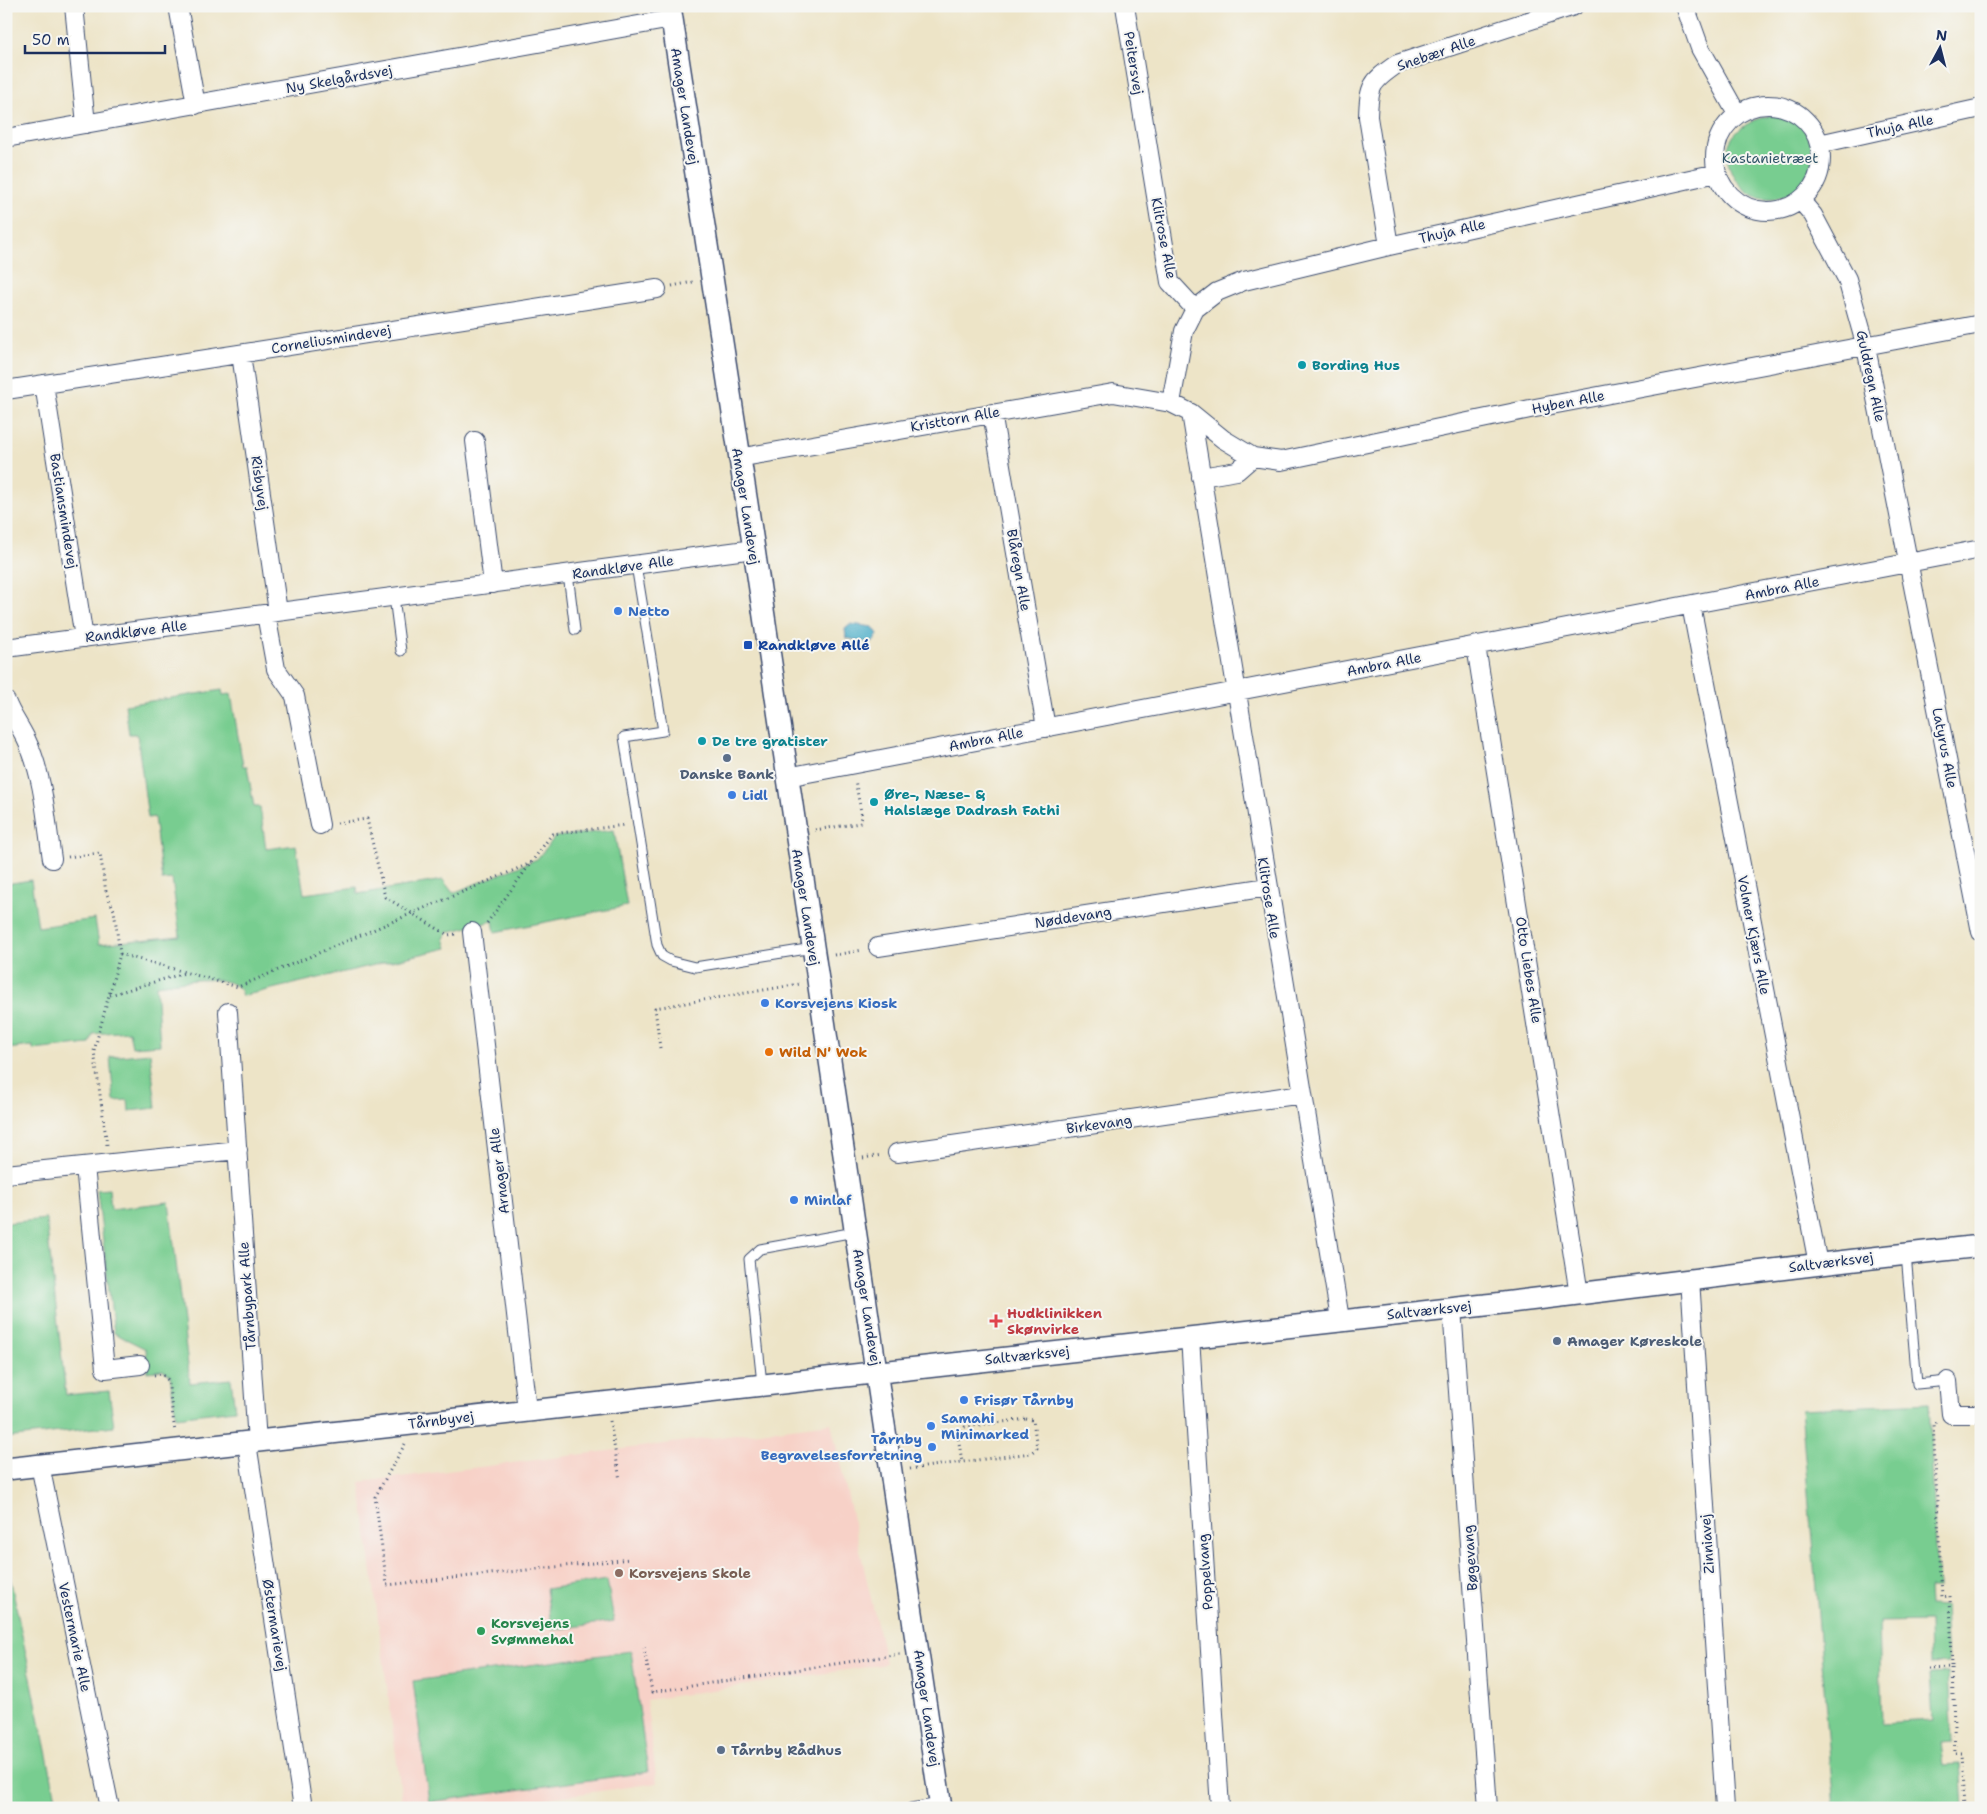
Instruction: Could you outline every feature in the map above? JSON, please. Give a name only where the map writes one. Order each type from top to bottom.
[{"type":"street","points":[[74,6],[86,124]]},
{"type":"street","points":[[178,6],[196,105]]},
{"type":"street","name":"Peitersvej","points":[[1125,6],[1143,120]]},
{"type":"street","name":"Snebær Alle","points":[[1389,246],[1368,117],[1369,96],[1376,79],[1397,64],[1574,6]]},
{"type":"street","points":[[1685,6],[1700,48],[1737,114]]},
{"type":"street","name":"Ny Skelgårdsvej","points":[[6,138],[196,105],[671,12]]},
{"type":"street","name":"Amager Landevej","points":[[671,12],[738,458],[754,549],[941,1806]]},
{"type":"street","points":[[1769,105],[1786,108],[1801,116],[1812,129],[1820,144],[1821,161],[1818,178],[1801,201],[1781,210],[1766,212],[1750,208],[1736,201],[1724,190],[1714,159],[1717,142],[1725,126],[1737,114],[1753,107],[1769,105]]},
{"type":"street","name":"Thuja Alle","points":[[1820,144],[1981,108]]},
{"type":"street","name":"Klitrose Alle","points":[[1143,120],[1170,282],[1195,309]]},
{"type":"street","name":"Thuja Alle","points":[[1195,309],[1217,292],[1244,281],[1389,246],[1717,173]]},
{"type":"street","name":"Guldregn Alle","points":[[1801,201],[1813,215],[1847,279],[1866,347],[1910,564]]},
{"type":"street","name":"Corneliusmindevej","points":[[6,390],[657,289]]},
{"type":"street","points":[[1171,403],[1184,330],[1195,309]]},
{"type":"street","name":"Hyben Alle","points":[[1171,403],[1191,413],[1224,439],[1253,458],[1281,460],[1530,409],[1981,324]]},
{"type":"street","name":"Risbyvej","points":[[241,354],[272,613]]},
{"type":"street","name":"Bastiansmindevej","points":[[44,384],[84,638]]},
{"type":"street","name":"Kristtorn Alle","points":[[738,458],[1113,393],[1171,403]]},
{"type":"street","name":"Blåregn Alle","points":[[992,413],[1046,728]]},
{"type":"street","name":"Klitrose Alle","points":[[1191,413],[1235,692],[1340,1319]]},
{"type":"street","points":[[475,441],[493,584]]},
{"type":"street","points":[[1202,477],[1237,470],[1253,458]]},
{"type":"street","name":"Randkløve Alle","points":[[6,648],[754,549]]},
{"type":"street","name":"Ambra Alle","points":[[787,777],[1981,549]]},
{"type":"street","name":"Latyrus Alle","points":[[1910,564],[1981,932]]},
{"type":"street","name":"Volmer Kjærs Alle","points":[[1690,605],[1818,1264]]},
{"type":"street","points":[[272,613],[276,669],[295,696],[320,825]]},
{"type":"street","name":"Otto Liebes Alle","points":[[1476,646],[1579,1294]]},
{"type":"street","points":[[6,701],[12,716],[26,738],[39,776],[52,860]]},
{"type":"street","name":"Nøddevang","points":[[878,947],[1268,886]]},
{"type":"street","name":"Arnager Alle","points":[[472,932],[527,1410]]},
{"type":"street","name":"Tårnbypark Alle","points":[[228,1012],[238,1150],[252,1442]]},
{"type":"street","name":"Birkevang","points":[[897,1153],[1302,1094]]},
{"type":"street","points":[[6,1174],[238,1150]]},
{"type":"street","points":[[85,1166],[105,1369],[140,1366]]},
{"type":"street","name":"Saltværksvej","points":[[877,1373],[1340,1319],[1579,1294],[1906,1253],[1981,1246]]},
{"type":"street","name":"Zinniavej","points":[[1690,1280],[1725,1808]]},
{"type":"street","name":"Bøgevang","points":[[1452,1308],[1488,1808]]},
{"type":"street","name":"Poppelvang","points":[[1190,1337],[1220,1808]]},
{"type":"street","name":"Tårnbyvej","points":[[6,1469],[606,1400],[877,1373]]},
{"type":"street","points":[[1948,1381],[1951,1414],[1981,1414]]},
{"type":"street","name":"Østermarievej","points":[[252,1442],[303,1808]]},
{"type":"street","name":"Vestermarie Alle","points":[[40,1465],[110,1808]]},
{"type":"lane","points":[[636,565],[663,731],[624,737],[650,913],[657,945],[662,956],[671,962],[695,968],[813,953]]},
{"type":"lane","points":[[568,574],[576,630]]},
{"type":"lane","points":[[394,597],[402,651]]},
{"type":"lane","points":[[762,1384],[749,1259],[760,1249],[856,1232]]},
{"type":"lane","points":[[1906,1253],[1917,1384],[1948,1381]]},
{"type":"lane","points":[[911,1808],[941,1806]]},
{"type":"path","points":[[657,289],[711,278]]},
{"type":"path","points":[[835,827],[860,823],[862,817],[852,765]]},
{"type":"path","points":[[320,825],[367,819],[385,897],[448,935],[472,932],[486,924],[552,834],[638,823]]},
{"type":"path","points":[[52,860],[100,853],[106,892],[114,910],[120,954],[94,1051],[109,1163]]},
{"type":"path","points":[[120,954],[238,988],[532,862]]},
{"type":"path","points":[[813,953],[878,947]]},
{"type":"path","points":[[109,995],[185,973]]},
{"type":"path","points":[[660,1048],[654,1008],[818,981]]},
{"type":"path","points":[[844,1160],[897,1153]]},
{"type":"path","points":[[140,1366],[142,1376],[162,1374],[168,1380],[178,1450]]},
{"type":"path","points":[[606,1400],[620,1480]]},
{"type":"path","points":[[1951,1414],[1932,1424],[1942,1597],[1950,1596],[1955,1753],[1962,1753],[1965,1808]]},
{"type":"path","points":[[892,1472],[1032,1453],[1037,1448],[1033,1420],[1026,1419],[965,1427],[958,1436],[962,1462]]},
{"type":"path","points":[[405,1444],[375,1497],[387,1585],[630,1559]]},
{"type":"path","points":[[644,1647],[652,1692],[918,1651]]},
{"type":"path","points":[[1928,1669],[1952,1668]]},
{"type":"shaded area","name":"Korsvejens Skole","points":[[831,1423],[886,1664],[646,1700],[657,1783],[477,1808],[403,1808],[360,1482]]},
{"type":"green space","name":"Kastanietræet","points":[[1772,115],[1790,118],[1803,128],[1810,141],[1812,155],[1810,168],[1803,181],[1793,191],[1780,197],[1764,198],[1751,194],[1740,185],[1734,177],[1727,154],[1729,144],[1740,129],[1760,118]]},
{"type":"green space","points":[[222,690],[223,695],[231,694],[243,766],[247,766],[254,807],[260,807],[266,849],[296,845],[304,894],[357,887],[358,894],[443,880],[453,893],[537,859],[555,837],[614,830],[627,906],[495,932],[493,921],[448,932],[444,938],[447,948],[242,996],[238,988],[230,983],[218,980],[191,980],[156,985],[160,1045],[132,1047],[129,1031],[93,1034],[90,1044],[33,1050],[33,1046],[6,1049],[6,884],[31,880],[38,927],[95,919],[99,944],[180,936],[172,879],[162,880],[154,817],[148,818],[137,734],[129,734],[125,705]]},
{"type":"green space","points":[[150,1053],[156,1108],[129,1111],[128,1100],[114,1101],[110,1057]]},
{"type":"green space","points":[[109,1189],[111,1209],[169,1202],[190,1383],[231,1379],[235,1410],[176,1417],[170,1375],[163,1370],[147,1372],[146,1349],[114,1333],[97,1190]]},
{"type":"green space","points":[[46,1219],[66,1395],[109,1391],[114,1426],[6,1438],[6,1223]]},
{"type":"green space","points":[[1929,1403],[1938,1588],[1928,1588],[1929,1605],[1945,1606],[1948,1663],[1930,1664],[1929,1621],[1879,1622],[1882,1723],[1933,1720],[1930,1674],[1948,1673],[1952,1742],[1940,1743],[1943,1764],[1960,1763],[1963,1808],[1834,1808],[1801,1409]]},
{"type":"green space","points":[[6,1558],[58,1808],[6,1808]]},
{"type":"green space","points":[[607,1580],[614,1621],[552,1630],[546,1589]]},
{"type":"green space","points":[[631,1651],[648,1772],[429,1802],[413,1681]]},
{"type":"water","points":[[851,624],[873,627],[878,634],[875,640],[870,643],[846,638],[845,629]]},
{"type":"place","name":"Bording Hus","points":[[1302,365]]},
{"type":"place","name":"Netto","points":[[618,611]]},
{"type":"place","name":"Randkløve Allé","points":[[748,645]]},
{"type":"place","name":"De tre gratister","points":[[702,741]]},
{"type":"place","name":"Danske Bank","points":[[727,758]]},
{"type":"place","name":"Lidl","points":[[732,795]]},
{"type":"place","name":"Øre-, Næse- & Halslæge Dadrash Fathi","points":[[874,802]]},
{"type":"place","name":"Korsvejens Kiosk","points":[[765,1003]]},
{"type":"place","name":"Wild N' Wok","points":[[769,1052]]},
{"type":"place","name":"Minlaf","points":[[794,1200]]},
{"type":"place","name":"Hudklinikken Skønvirke","points":[[996,1321]]},
{"type":"place","name":"Amager Køreskole","points":[[1557,1341]]},
{"type":"place","name":"Frisør Tårnby","points":[[964,1400]]},
{"type":"place","name":"Samahi Minimarked","points":[[931,1426]]},
{"type":"place","name":"Tårnby Begravelsesforretning","points":[[932,1447]]},
{"type":"place","name":"Korsvejens Skole","points":[[619,1573]]},
{"type":"place","name":"Korsvejens Svømmehal","points":[[481,1631]]},
{"type":"place","name":"Tårnby Rådhus","points":[[721,1750]]}]
